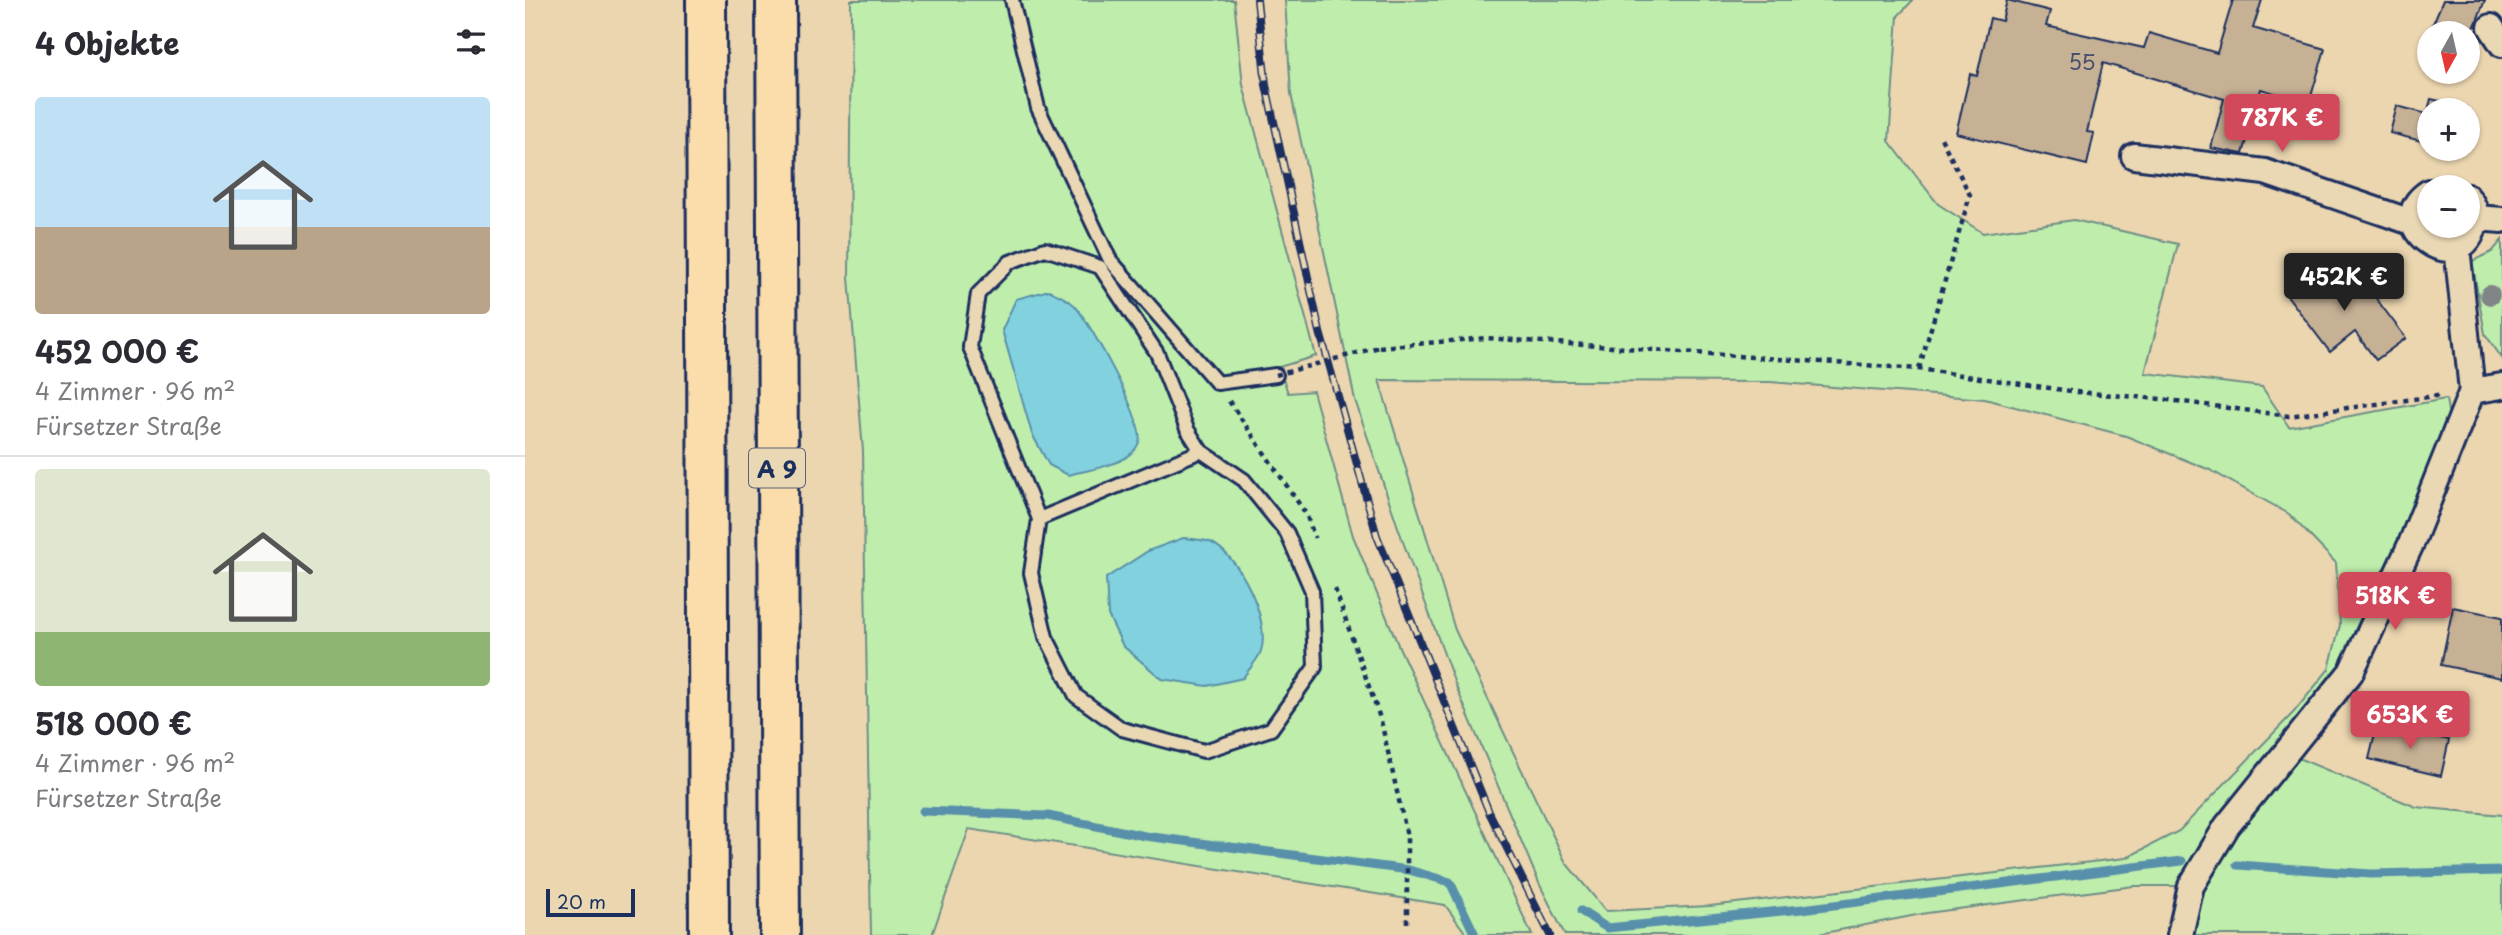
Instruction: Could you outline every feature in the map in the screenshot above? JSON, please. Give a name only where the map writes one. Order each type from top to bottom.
[{"type":"highway","points":[[706,0],[709,935]]},
{"type":"highway","name":"A 9","points":[[776,0],[780,935]]},
{"type":"street","points":[[2134,156],[2265,172],[2414,223]]},
{"type":"street","points":[[2417,204],[2414,223],[2420,236],[2432,246],[2446,249],[2457,247],[2468,238]]},
{"type":"street","points":[[2480,211],[2502,220]]},
{"type":"street","points":[[2180,935],[2191,886],[2227,826],[2351,672],[2411,544],[2472,391],[2457,247]]},
{"type":"street","points":[[2472,391],[2502,386]]},
{"type":"lane","points":[[1012,0],[1038,108],[1105,264],[1157,353],[1187,429],[1201,451],[1244,480],[1287,533],[1312,592],[1315,667],[1271,729],[1204,751],[1122,729],[1076,696],[1046,637],[1031,573],[1039,519],[970,347],[978,294],[1010,262],[1045,249],[1105,264],[1217,383],[1276,375]]},
{"type":"lane","points":[[1039,519],[1201,451]]},
{"type":"path","points":[[1920,369],[1971,195],[1941,138]]},
{"type":"path","points":[[1276,375],[1379,347],[1486,338],[1920,369],[2077,392],[2161,399],[2289,416],[2472,391]]},
{"type":"path","points":[[1217,383],[1306,514],[1315,539]]},
{"type":"path","points":[[1330,576],[1381,722],[1405,823],[1409,870],[1407,923]]},
{"type":"green space","points":[[851,0],[1234,0],[1243,85],[1316,356],[1279,367],[1288,393],[1313,391],[1353,536],[1399,647],[1532,935],[1467,935],[1445,905],[969,829],[932,935],[871,935],[863,451],[849,277]]},
{"type":"green space","points":[[1285,0],[1913,0],[1898,16],[1889,141],[1938,204],[1983,233],[2074,220],[2178,244],[2145,373],[2262,387],[2289,427],[2446,399],[2451,429],[2366,640],[2286,753],[2416,807],[2502,815],[2502,935],[2185,935],[2190,886],[2134,886],[1927,913],[1814,935],[1565,935],[1539,883],[1455,684],[1355,400],[1291,94]],"holes":[[[1379,380],[1770,382],[1985,399],[2126,436],[2210,470],[2289,514],[2336,563],[2340,625],[2329,669],[2294,712],[2179,831],[2126,858],[1710,906],[1606,911],[1566,863],[1455,630]]]},
{"type":"green space","points":[[2502,240],[2502,358],[2485,334],[2472,261],[2492,252]]},
{"type":"water","points":[[1049,290],[1070,302],[1083,317],[1116,374],[1139,431],[1139,442],[1135,450],[1119,461],[1068,475],[1049,465],[1032,434],[1002,330],[1016,299]]},
{"type":"water","points":[[1183,538],[1207,541],[1221,549],[1242,574],[1257,606],[1263,638],[1261,651],[1243,678],[1207,686],[1162,679],[1123,646],[1108,615],[1106,578],[1148,551]]},
{"type":"building","points":[[2007,0],[2050,11],[2046,26],[2144,48],[2149,33],[2217,53],[2233,0],[2262,0],[2253,28],[2325,49],[2309,103],[2261,89],[2243,154],[2211,148],[2224,99],[2103,63],[2087,132],[2094,133],[2087,165],[1956,133],[1970,74],[1977,76],[1990,18],[2002,21]]},
{"type":"building","points":[[2443,0],[2485,0],[2477,21],[2434,21]]},
{"type":"building","points":[[2397,106],[2417,111],[2417,140],[2390,133]]},
{"type":"building","points":[[2328,262],[2352,293],[2365,284],[2406,338],[2376,360],[2355,332],[2330,352],[2286,294]]},
{"type":"building","points":[[2453,607],[2502,617],[2502,678],[2441,665]]},
{"type":"building","points":[[2396,728],[2449,740],[2441,776],[2369,759],[2376,730],[2394,735]]},
{"type":"waterway","points":[[923,811],[1048,816],[1145,836],[1409,870],[1450,882],[1475,935]]},
{"type":"waterway","points":[[1581,911],[1607,928],[1802,909],[2182,861]]},
{"type":"waterway","points":[[2237,865],[2371,874],[2502,871]]},
{"type":"railway","points":[[1257,0],[1266,85],[1320,332],[1377,536],[1489,812],[1550,935]]}]
